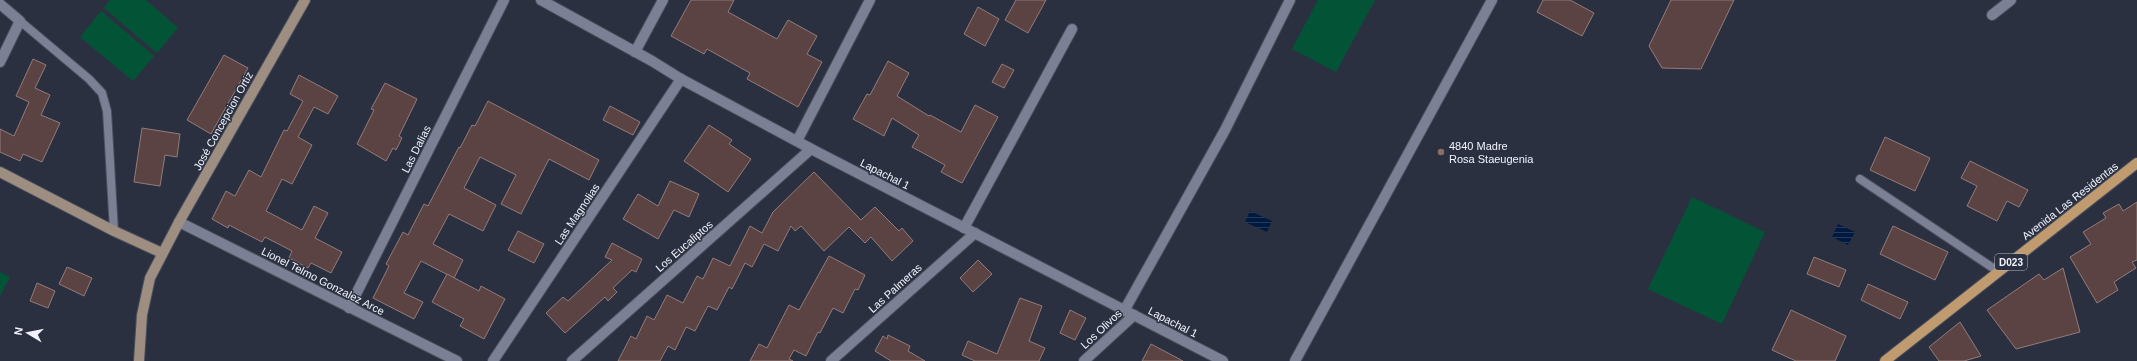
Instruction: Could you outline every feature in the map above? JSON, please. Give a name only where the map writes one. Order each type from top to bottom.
[{"type":"main road","name":"Avenida Las Residentas","points":[[1885,361],[2137,163]]},
{"type":"street","name":"José Concepcion Ortiz","points":[[139,361],[144,308],[150,278],[179,222],[305,0]]},
{"type":"street","name":"Las Dalias","points":[[349,308],[504,0]]},
{"type":"street","name":"Lapachal 1","points":[[541,0],[635,52],[681,80],[975,234],[1223,361]]},
{"type":"street","points":[[635,52],[663,0]]},
{"type":"street","points":[[797,141],[870,0]]},
{"type":"street","points":[[1124,311],[1225,130],[1290,0]]},
{"type":"street","points":[[1295,361],[1492,0]]},
{"type":"street","points":[[1992,15],[2011,0]]},
{"type":"street","points":[[0,4],[20,21],[0,62]]},
{"type":"street","points":[[964,228],[1072,29]]},
{"type":"street","name":"Las Magnolias","points":[[493,361],[681,80]]},
{"type":"street","name":"Los Eucaliptos","points":[[572,361],[812,149]]},
{"type":"street","points":[[0,172],[114,231],[162,253]]},
{"type":"street","name":"Lionel Telmo Gonzalez Arce","points":[[179,222],[457,361]]},
{"type":"street","name":"Las Palmeras","points":[[831,361],[975,234]]},
{"type":"street","name":"Los Olivos","points":[[1084,361],[1134,315]]},
{"type":"lane","points":[[20,21],[89,79],[102,93],[107,111],[114,231]]},
{"type":"lane","points":[[1860,179],[1999,272]]},
{"type":"green space","points":[[110,0],[146,0],[178,28],[157,53],[104,8]]},
{"type":"green space","points":[[1318,0],[1375,0],[1336,72],[1292,49]]},
{"type":"green space","points":[[101,11],[154,56],[133,81],[80,37]]},
{"type":"green space","points":[[1692,197],[1765,232],[1722,324],[1648,289]]},
{"type":"green space","points":[[0,272],[10,277],[0,296]]},
{"type":"water","points":[[1250,211],[1272,221],[1267,232],[1245,222]]},
{"type":"water","points":[[1838,224],[1855,232],[1848,245],[1832,237]]},
{"type":"building","points":[[691,0],[734,0],[728,12],[777,39],[788,20],[817,36],[807,54],[822,62],[798,107],[747,79],[750,73],[707,49],[704,54],[671,36]]},
{"type":"building","points":[[1016,0],[1046,0],[1028,33],[1005,20]]},
{"type":"building","points":[[1543,0],[1570,0],[1594,13],[1582,36],[1537,12]]},
{"type":"building","points":[[1671,0],[1734,0],[1701,69],[1662,68],[1649,46]]},
{"type":"building","points":[[978,7],[999,19],[985,46],[964,34]]},
{"type":"building","points":[[224,55],[248,68],[211,134],[187,120]]},
{"type":"building","points":[[33,59],[46,65],[35,88],[50,95],[41,115],[60,123],[42,162],[23,154],[20,161],[0,152],[0,129],[14,136],[29,102],[16,96]]},
{"type":"building","points":[[888,61],[909,73],[897,96],[929,116],[930,115],[961,132],[975,105],[998,117],[962,183],[941,172],[945,165],[912,147],[919,135],[892,118],[884,136],[853,119],[867,94],[870,95]]},
{"type":"building","points":[[1002,64],[1014,70],[1004,88],[992,82]]},
{"type":"building","points":[[299,75],[338,96],[328,114],[314,107],[298,137],[312,145],[292,184],[282,179],[266,211],[302,230],[314,206],[328,213],[315,238],[342,252],[331,273],[311,263],[308,268],[289,258],[292,251],[265,237],[262,242],[229,225],[228,228],[212,219],[226,191],[235,196],[249,170],[261,177],[284,130],[287,131],[303,101],[290,94]]},
{"type":"building","points":[[385,83],[417,99],[399,136],[402,138],[396,150],[393,148],[386,161],[357,144],[374,110],[371,109]]},
{"type":"building","points":[[488,101],[599,160],[589,180],[549,159],[521,214],[501,204],[516,175],[480,157],[464,188],[496,205],[483,231],[449,214],[433,244],[463,260],[454,278],[421,261],[404,293],[423,302],[414,319],[373,298],[389,266],[386,264],[403,232],[408,235],[424,204],[428,206],[459,147],[460,148],[472,125],[475,126]]},
{"type":"building","points":[[610,106],[640,122],[633,135],[603,120]]},
{"type":"building","points":[[709,125],[732,140],[729,144],[751,159],[728,192],[684,161]]},
{"type":"building","points":[[142,128],[180,134],[177,157],[165,155],[160,186],[134,182]]},
{"type":"building","points":[[1885,137],[1930,158],[1915,191],[1870,170]]},
{"type":"building","points":[[1970,161],[2028,190],[2019,207],[2007,201],[1997,221],[1967,206],[1977,186],[1961,178]]},
{"type":"building","points":[[814,172],[861,220],[875,207],[899,231],[902,228],[913,241],[892,261],[871,237],[865,243],[849,227],[824,251],[801,226],[795,231],[791,226],[778,251],[764,244],[752,267],[745,263],[732,289],[729,287],[717,310],[708,306],[695,331],[686,327],[675,350],[668,346],[660,361],[618,361],[631,336],[636,339],[647,316],[654,320],[667,295],[683,303],[697,276],[703,279],[713,258],[730,266],[750,226],[762,233],[773,212]]},
{"type":"building","points":[[670,181],[699,194],[689,217],[674,210],[658,239],[623,219],[638,194],[658,206]]},
{"type":"building","points":[[2137,202],[2137,260],[2132,262],[2136,268],[2114,282],[2118,290],[2097,303],[2070,257],[2091,244],[2083,232],[2106,218],[2103,213],[2119,204],[2123,211]]},
{"type":"building","points":[[1893,226],[1948,252],[1935,280],[1880,254]]},
{"type":"building","points":[[518,231],[544,244],[534,263],[508,250]]},
{"type":"building","points":[[612,243],[642,259],[636,272],[632,270],[613,288],[617,292],[608,301],[605,297],[565,333],[546,313],[563,297],[568,301],[612,260],[605,257]]},
{"type":"building","points":[[829,256],[865,275],[858,290],[855,289],[843,313],[833,308],[820,333],[818,332],[806,356],[794,350],[789,359],[793,361],[750,361],[759,344],[767,348],[789,305],[799,310]]},
{"type":"building","points":[[1814,257],[1846,270],[1839,287],[1807,274]]},
{"type":"building","points":[[978,260],[992,274],[973,292],[960,278]]},
{"type":"building","points":[[67,267],[92,278],[84,296],[59,284]]},
{"type":"building","points":[[2063,268],[2080,332],[2016,349],[1987,310],[2039,274],[2044,280]]},
{"type":"building","points":[[447,274],[479,291],[481,286],[505,299],[484,339],[460,326],[464,319],[432,302]]},
{"type":"building","points":[[37,283],[55,291],[48,308],[30,301]]},
{"type":"building","points":[[1868,284],[1908,302],[1900,319],[1861,300]]},
{"type":"building","points":[[1020,298],[1042,306],[1029,341],[1045,348],[1039,361],[975,361],[962,355],[968,341],[997,354]]},
{"type":"building","points":[[1070,310],[1086,318],[1075,340],[1060,333]]},
{"type":"building","points":[[1791,310],[1846,336],[1835,361],[1796,361],[1772,350]]},
{"type":"building","points":[[1960,322],[1981,356],[1964,361],[1939,361],[1929,347]]},
{"type":"building","points":[[888,335],[910,346],[908,351],[925,361],[891,361],[875,351],[883,336],[887,339]]},
{"type":"building","points":[[1151,344],[1183,361],[1142,361]]},
{"type":"place","name":"4840 Madre Rosa Staeugenia","points":[[1441,152]]}]
